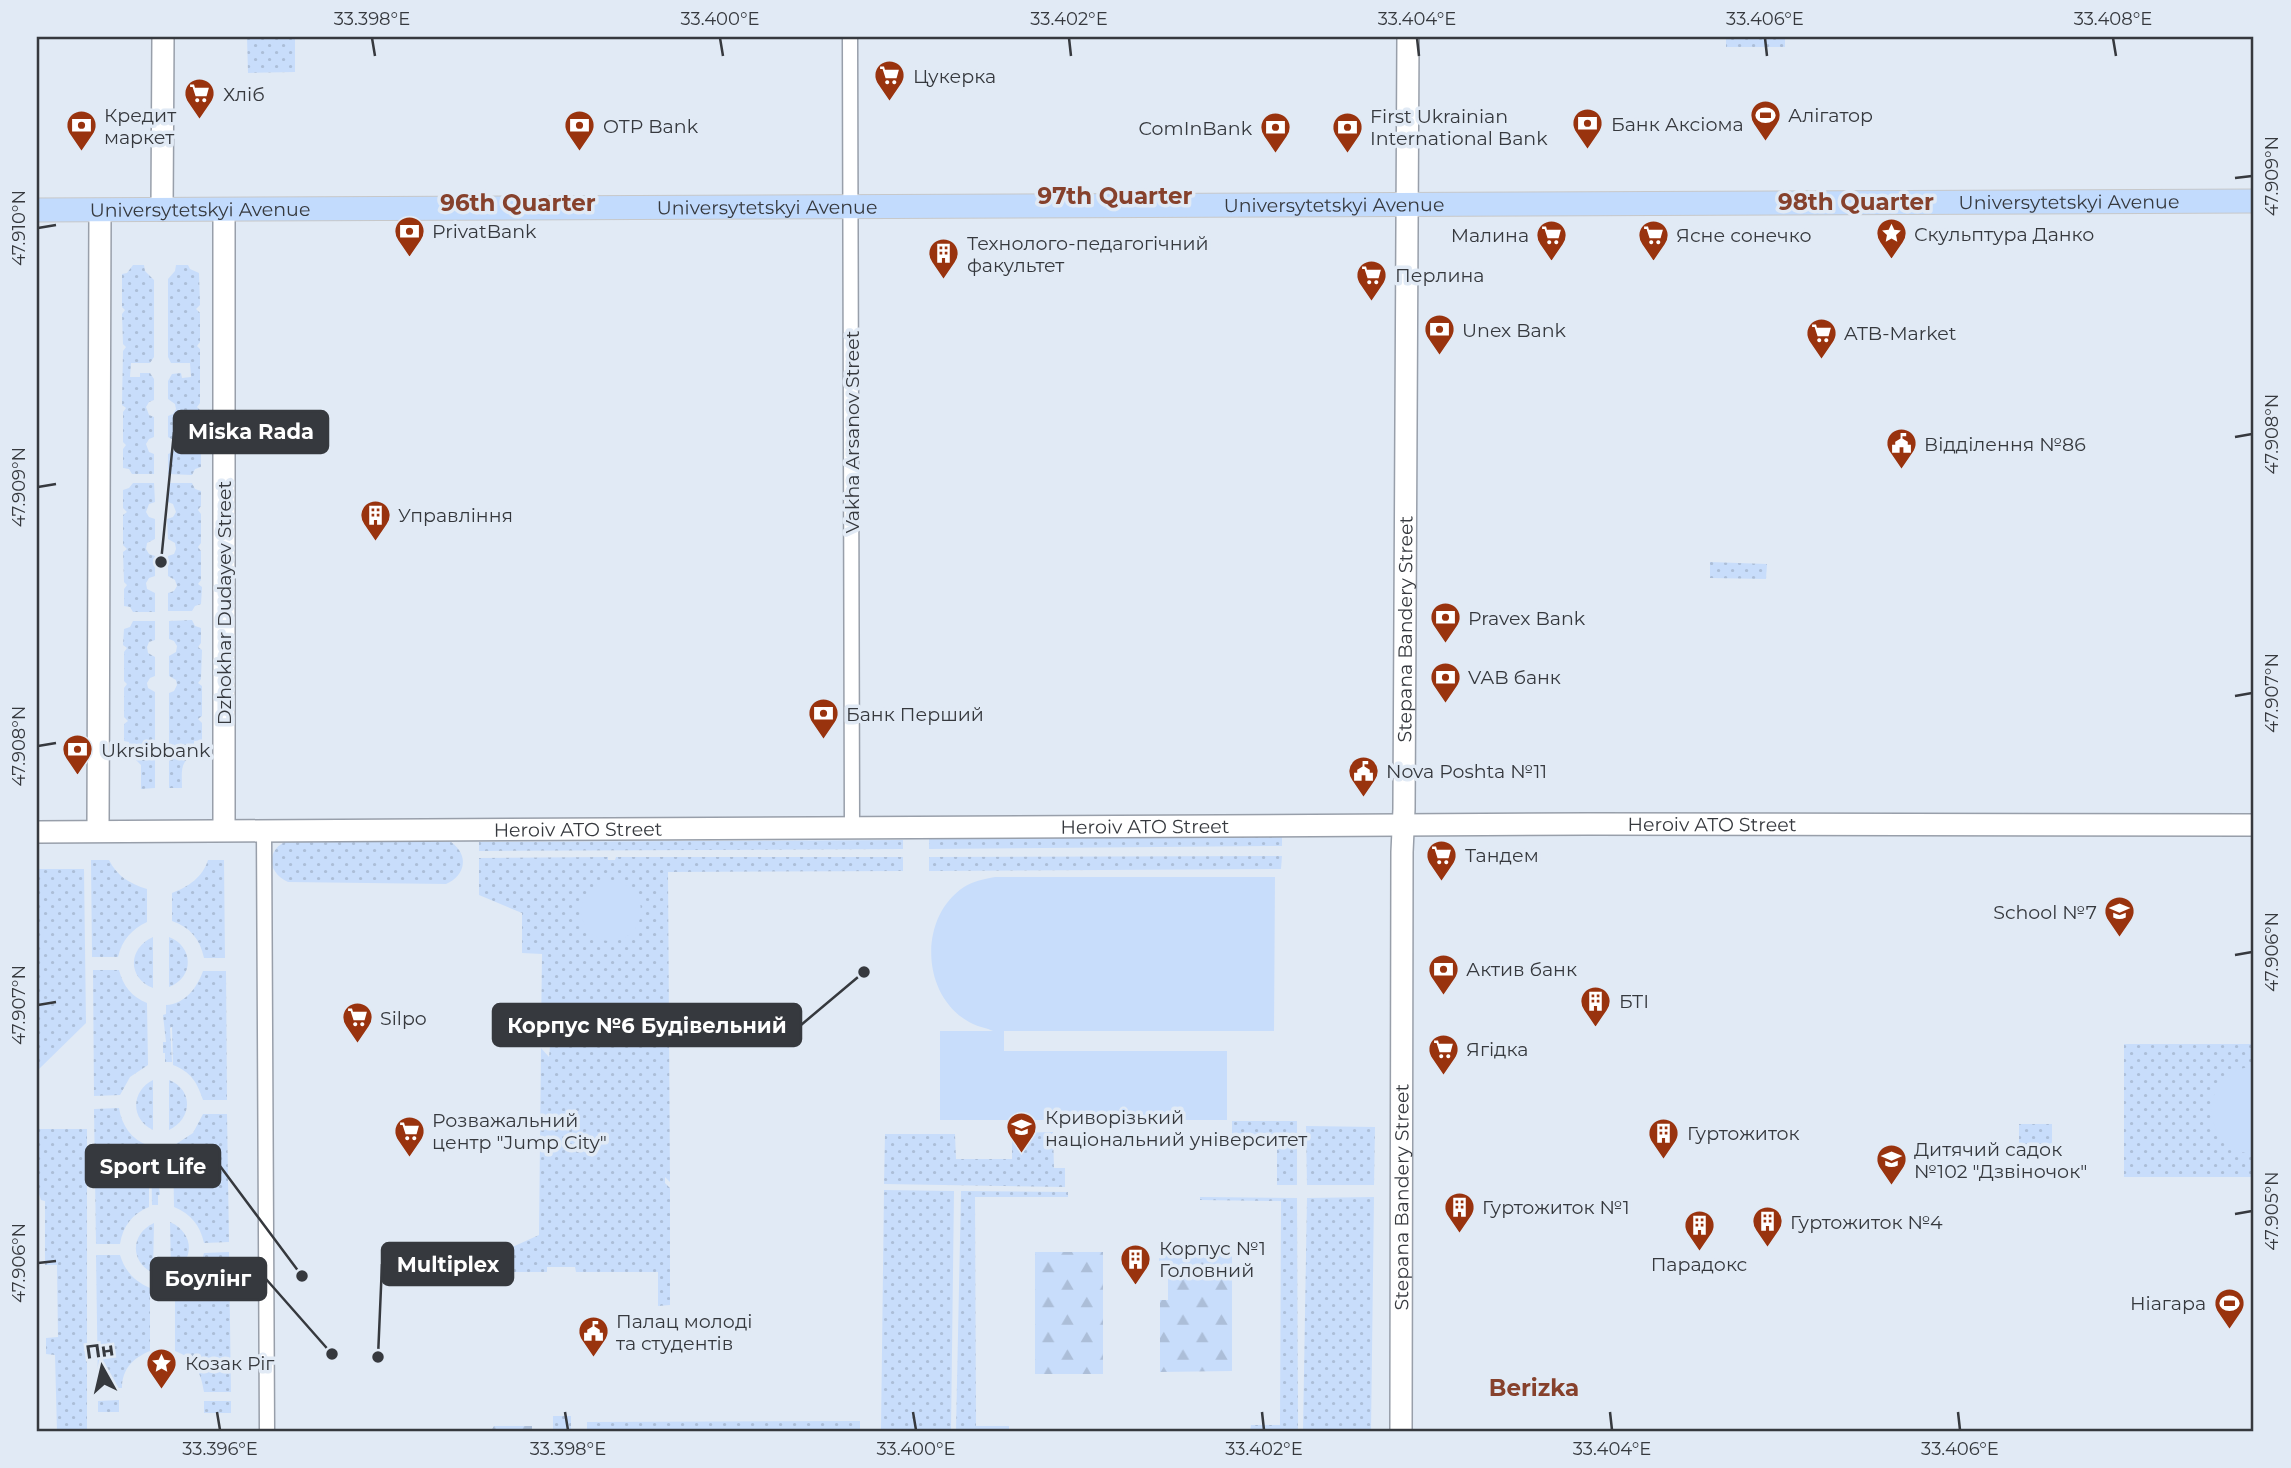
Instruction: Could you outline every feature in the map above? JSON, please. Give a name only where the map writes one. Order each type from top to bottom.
[{"type":"main road","name":"Universytetskyi Avenue","points":[[37,210],[2254,201]]},
{"type":"street","points":[[162,210],[163,37]]},
{"type":"street","name":"Vakha Arsanov Street","points":[[850,37],[852,827]]},
{"type":"street","name":"Stepana Bandery Street","points":[[1401,1431],[1408,37]]},
{"type":"street","name":"Dzhokhar Dudayev Street","points":[[224,209],[224,830]]},
{"type":"street","points":[[98,830],[100,210]]},
{"type":"street","name":"Heroiv ATO Street","points":[[37,832],[2254,824]]},
{"type":"street","points":[[264,830],[267,1431]]},
{"type":"green space","points":[[247,37],[295,37],[295,72],[248,73]]},
{"type":"green space","points":[[1726,37],[1785,37],[1785,47],[1726,47]]},
{"type":"green space","points":[[133,265],[144,265],[145,271],[154,280],[154,357],[150,363],[131,363],[130,377],[150,373],[154,379],[154,400],[146,407],[149,415],[154,417],[154,437],[146,444],[149,452],[154,454],[154,474],[132,474],[129,469],[123,468],[123,449],[126,445],[123,442],[123,412],[126,408],[122,405],[123,351],[126,347],[123,344],[122,314],[125,310],[122,307],[122,274],[127,273]]},
{"type":"green space","points":[[176,265],[188,265],[199,273],[200,305],[196,309],[200,313],[200,342],[197,346],[200,349],[200,403],[197,407],[200,410],[200,440],[197,444],[201,447],[201,467],[195,469],[192,475],[168,474],[168,454],[174,451],[176,445],[175,441],[168,437],[168,416],[176,409],[175,404],[168,399],[168,381],[172,374],[181,373],[182,378],[191,377],[190,363],[171,363],[168,357],[168,279],[175,271]]},
{"type":"green space","points":[[133,483],[154,483],[155,502],[149,504],[146,512],[149,517],[155,519],[155,539],[147,543],[146,549],[149,554],[155,556],[155,576],[149,578],[146,583],[147,589],[155,593],[155,612],[133,612],[130,607],[124,606],[124,589],[127,585],[124,582],[123,552],[127,549],[123,545],[123,515],[127,512],[123,508],[123,490]]},
{"type":"green space","points":[[168,483],[192,483],[195,489],[201,491],[201,506],[198,510],[201,514],[201,543],[198,547],[201,551],[201,580],[198,584],[202,587],[201,604],[195,606],[192,611],[168,611],[168,593],[174,591],[177,586],[175,580],[168,576],[168,556],[174,554],[176,549],[175,543],[168,539],[167,519],[173,517],[176,512],[173,504],[168,502]]},
{"type":"green space","points":[[1710,562],[1767,564],[1766,579],[1710,578]]},
{"type":"green space","points":[[192,620],[195,626],[201,628],[201,643],[198,647],[202,650],[201,679],[198,683],[202,686],[202,716],[198,719],[202,723],[202,740],[194,741],[194,756],[184,764],[182,788],[169,788],[169,693],[174,691],[177,685],[176,680],[169,676],[169,656],[176,652],[177,646],[169,639],[169,621]]},
{"type":"green space","points":[[133,621],[155,621],[155,640],[149,642],[147,647],[148,653],[155,657],[155,676],[147,683],[148,688],[155,692],[155,788],[141,789],[141,765],[130,758],[129,742],[124,741],[124,724],[128,721],[124,717],[124,688],[127,684],[124,681],[124,652],[127,648],[123,645],[124,629],[130,627]]},
{"type":"green space","points":[[1282,836],[1282,846],[929,849],[929,839]]},
{"type":"green space","points":[[294,839],[451,842],[461,853],[463,865],[458,875],[446,884],[288,882],[275,871],[272,858],[278,846]]},
{"type":"green space","points":[[903,840],[903,849],[479,851],[479,842]]},
{"type":"green space","points":[[1282,856],[1281,869],[929,871],[929,857]]},
{"type":"green space","points":[[608,857],[608,860],[615,860],[616,857],[903,857],[903,871],[668,872],[670,1182],[665,1177],[665,1183],[670,1188],[670,1305],[658,1306],[658,1272],[576,1272],[575,1267],[547,1267],[547,1272],[505,1272],[500,1258],[506,1250],[539,1235],[541,1048],[549,1057],[550,1046],[541,1036],[542,954],[522,953],[522,913],[479,895],[479,858]]},
{"type":"green space","points":[[91,860],[109,860],[125,879],[147,889],[147,922],[128,936],[118,957],[92,957]]},
{"type":"green space","points":[[208,860],[224,860],[225,958],[204,958],[193,935],[172,921],[172,893],[194,881]]},
{"type":"green space","points":[[37,869],[84,869],[86,1023],[37,1071]]},
{"type":"green space","points":[[995,877],[1275,877],[1274,1031],[1004,1031],[1004,1051],[1227,1051],[1227,1120],[940,1120],[940,1031],[993,1031],[973,1024],[956,1012],[943,996],[935,978],[931,958],[932,937],[938,918],[949,901],[964,887]]},
{"type":"green space","points":[[611,881],[628,886],[636,894],[641,911],[636,928],[628,936],[611,941],[594,936],[586,928],[581,911],[586,894],[594,886]]},
{"type":"green space","points":[[153,937],[153,988],[139,977],[134,963],[139,948]]},
{"type":"green space","points":[[169,937],[183,947],[188,962],[183,976],[169,987]]},
{"type":"green space","points":[[93,970],[119,970],[129,990],[147,1003],[148,1065],[130,1077],[120,1095],[94,1096]]},
{"type":"green space","points":[[203,971],[226,971],[227,1100],[203,1100],[192,1078],[173,1065],[172,1027],[172,1062],[165,1062],[163,1053],[163,1042],[166,1042],[163,1015],[166,1014],[166,1005],[179,1002],[189,994]]},
{"type":"green space","points":[[2124,1044],[2254,1044],[2254,1177],[2124,1177]]},
{"type":"green space","points":[[2254,1067],[2254,1154],[2235,1149],[2222,1139],[2214,1125],[2212,1110],[2214,1094],[2222,1081],[2236,1071]]},
{"type":"green space","points":[[153,1080],[153,1130],[140,1119],[136,1105],[140,1091]]},
{"type":"green space","points":[[169,1080],[183,1090],[187,1105],[182,1119],[169,1130]]},
{"type":"green space","points":[[119,1108],[128,1131],[149,1146],[149,1207],[129,1221],[120,1244],[96,1244],[94,1109]]},
{"type":"green space","points":[[203,1114],[227,1114],[229,1242],[204,1243],[194,1221],[174,1207],[173,1146],[193,1133]]},
{"type":"green space","points":[[1232,1121],[1297,1121],[1297,1185],[1277,1185],[1277,1138],[1232,1138]]},
{"type":"green space","points":[[2019,1124],[2052,1124],[2052,1157],[2019,1158]]},
{"type":"green space","points":[[1306,1126],[1375,1127],[1374,1185],[1307,1185]]},
{"type":"green space","points":[[37,1129],[87,1129],[87,1431],[57,1431],[55,1355],[46,1354],[46,1338],[58,1337],[57,1265],[45,1265],[45,1201],[41,1200],[37,1188]]},
{"type":"green space","points":[[1053,1132],[1054,1168],[1065,1168],[1065,1187],[884,1184],[885,1134],[955,1134],[956,1159],[1012,1159],[1012,1133]]},
{"type":"green space","points":[[151,1148],[158,1148],[160,1156],[160,1167],[157,1168],[160,1195],[158,1205],[152,1205]]},
{"type":"green space","points":[[884,1190],[954,1191],[951,1431],[881,1431]]},
{"type":"green space","points":[[961,1191],[1068,1192],[1068,1197],[975,1197],[976,1426],[1009,1426],[1009,1431],[956,1431]]},
{"type":"green space","points":[[1200,1197],[1297,1198],[1298,1431],[1250,1431],[1251,1425],[1280,1425],[1281,1201],[1200,1200]]},
{"type":"green space","points":[[1374,1197],[1371,1431],[1303,1431],[1307,1198]]},
{"type":"green space","points":[[170,1222],[184,1233],[189,1248],[184,1262],[171,1273]]},
{"type":"green space","points":[[154,1223],[153,1273],[140,1262],[136,1248],[140,1234]]},
{"type":"green space","points":[[229,1252],[231,1392],[204,1392],[196,1367],[188,1358],[175,1351],[175,1288],[194,1274],[204,1253]]},
{"type":"green space","points":[[1035,1252],[1103,1252],[1103,1374],[1035,1374]]},
{"type":"green space","points":[[1159,1252],[1232,1252],[1232,1371],[1160,1372],[1160,1300],[1168,1300],[1168,1274],[1159,1273]]},
{"type":"green space","points":[[96,1255],[120,1255],[131,1275],[150,1288],[150,1351],[130,1365],[124,1375],[122,1388],[98,1388]]},
{"type":"green space","points":[[119,1400],[119,1412],[98,1412],[98,1401]]},
{"type":"green space","points":[[204,1401],[231,1401],[231,1413],[204,1413]]},
{"type":"green space","points":[[553,1416],[571,1416],[571,1431],[553,1431]]},
{"type":"green space","points":[[860,1421],[860,1431],[587,1431],[587,1422]]},
{"type":"green space","points":[[494,1426],[532,1426],[532,1431],[491,1431]]},
{"type":"place","name":"Цукерка","points":[[890,103]]},
{"type":"place","name":"Хліб","points":[[200,121]]},
{"type":"place","name":"Алігатор","points":[[1765,142]]},
{"type":"place","name":"Банк Аксіома","points":[[1588,151]]},
{"type":"place","name":"Кредит маркет","points":[[81,153]]},
{"type":"place","name":"OTP Bank","points":[[580,153]]},
{"type":"place","name":"First Ukrainian International Bank","points":[[1347,154]]},
{"type":"place","name":"ComInBank","points":[[1275,155]]},
{"type":"place","name":"PrivatBank","points":[[409,258]]},
{"type":"place","name":"Скульптура Данко","points":[[1891,261]]},
{"type":"place","name":"Малина","points":[[1552,262]]},
{"type":"place","name":"Ясне сонечко","points":[[1653,262]]},
{"type":"place","name":"Технолого-педагогічний факультет","points":[[944,281]]},
{"type":"place","name":"Перлина","points":[[1372,302]]},
{"type":"place","name":"Unex Bank","points":[[1439,357]]},
{"type":"place","name":"ATB-Market","points":[[1821,360]]},
{"type":"place","name":"Відділення №86","points":[[1901,471]]},
{"type":"place","name":"Управління","points":[[375,542]]},
{"type":"place","name":"Miska Rada","points":[[161,562]]},
{"type":"place","name":"Pravex Bank","points":[[1445,645]]},
{"type":"place","name":"VAB банк","points":[[1445,704]]},
{"type":"place","name":"Банк Перший","points":[[823,741]]},
{"type":"place","name":"Ukrsibbank","points":[[78,777]]},
{"type":"place","name":"Nova Poshta №11","points":[[1363,798]]},
{"type":"place","name":"Тандем","points":[[1442,882]]},
{"type":"place","name":"School №7","points":[[2120,939]]},
{"type":"place","name":"Корпус №6 Будівельний","points":[[864,972]]},
{"type":"place","name":"Актив банк","points":[[1443,996]]},
{"type":"place","name":"БТІ","points":[[1596,1028]]},
{"type":"place","name":"Silpo","points":[[357,1045]]},
{"type":"place","name":"Ягідка","points":[[1443,1076]]},
{"type":"place","name":"Криворізький національний університет","points":[[1022,1155]]},
{"type":"place","name":"Розважальний центр \"Jump City\"","points":[[409,1158]]},
{"type":"place","name":"Гуртожиток","points":[[1664,1160]]},
{"type":"place","name":"Дитячий садок №102 \"Дзвіночок\"","points":[[1891,1187]]},
{"type":"place","name":"Гуртожиток №1","points":[[1459,1234]]},
{"type":"place","name":"Гуртожиток №4","points":[[1767,1249]]},
{"type":"place","name":"Парадокс","points":[[1699,1252]]},
{"type":"place","name":"Sport Life","points":[[302,1276]]},
{"type":"place","name":"Корпус №1 Головний","points":[[1136,1286]]},
{"type":"place","name":"Ніагара","points":[[2229,1330]]},
{"type":"place","name":"Боулінг","points":[[332,1354]]},
{"type":"place","name":"Multiplex","points":[[378,1357]]},
{"type":"place","name":"Палац молоді та студентів","points":[[593,1359]]},
{"type":"place","name":"Козак Ріг","points":[[162,1390]]},
{"type":"district","name":"97th Quarter","points":[[1115,196]]},
{"type":"district","name":"98th Quarter","points":[[1856,202]]},
{"type":"district","name":"96th Quarter","points":[[518,203]]},
{"type":"district","name":"Berizka","points":[[1534,1388]]}]
